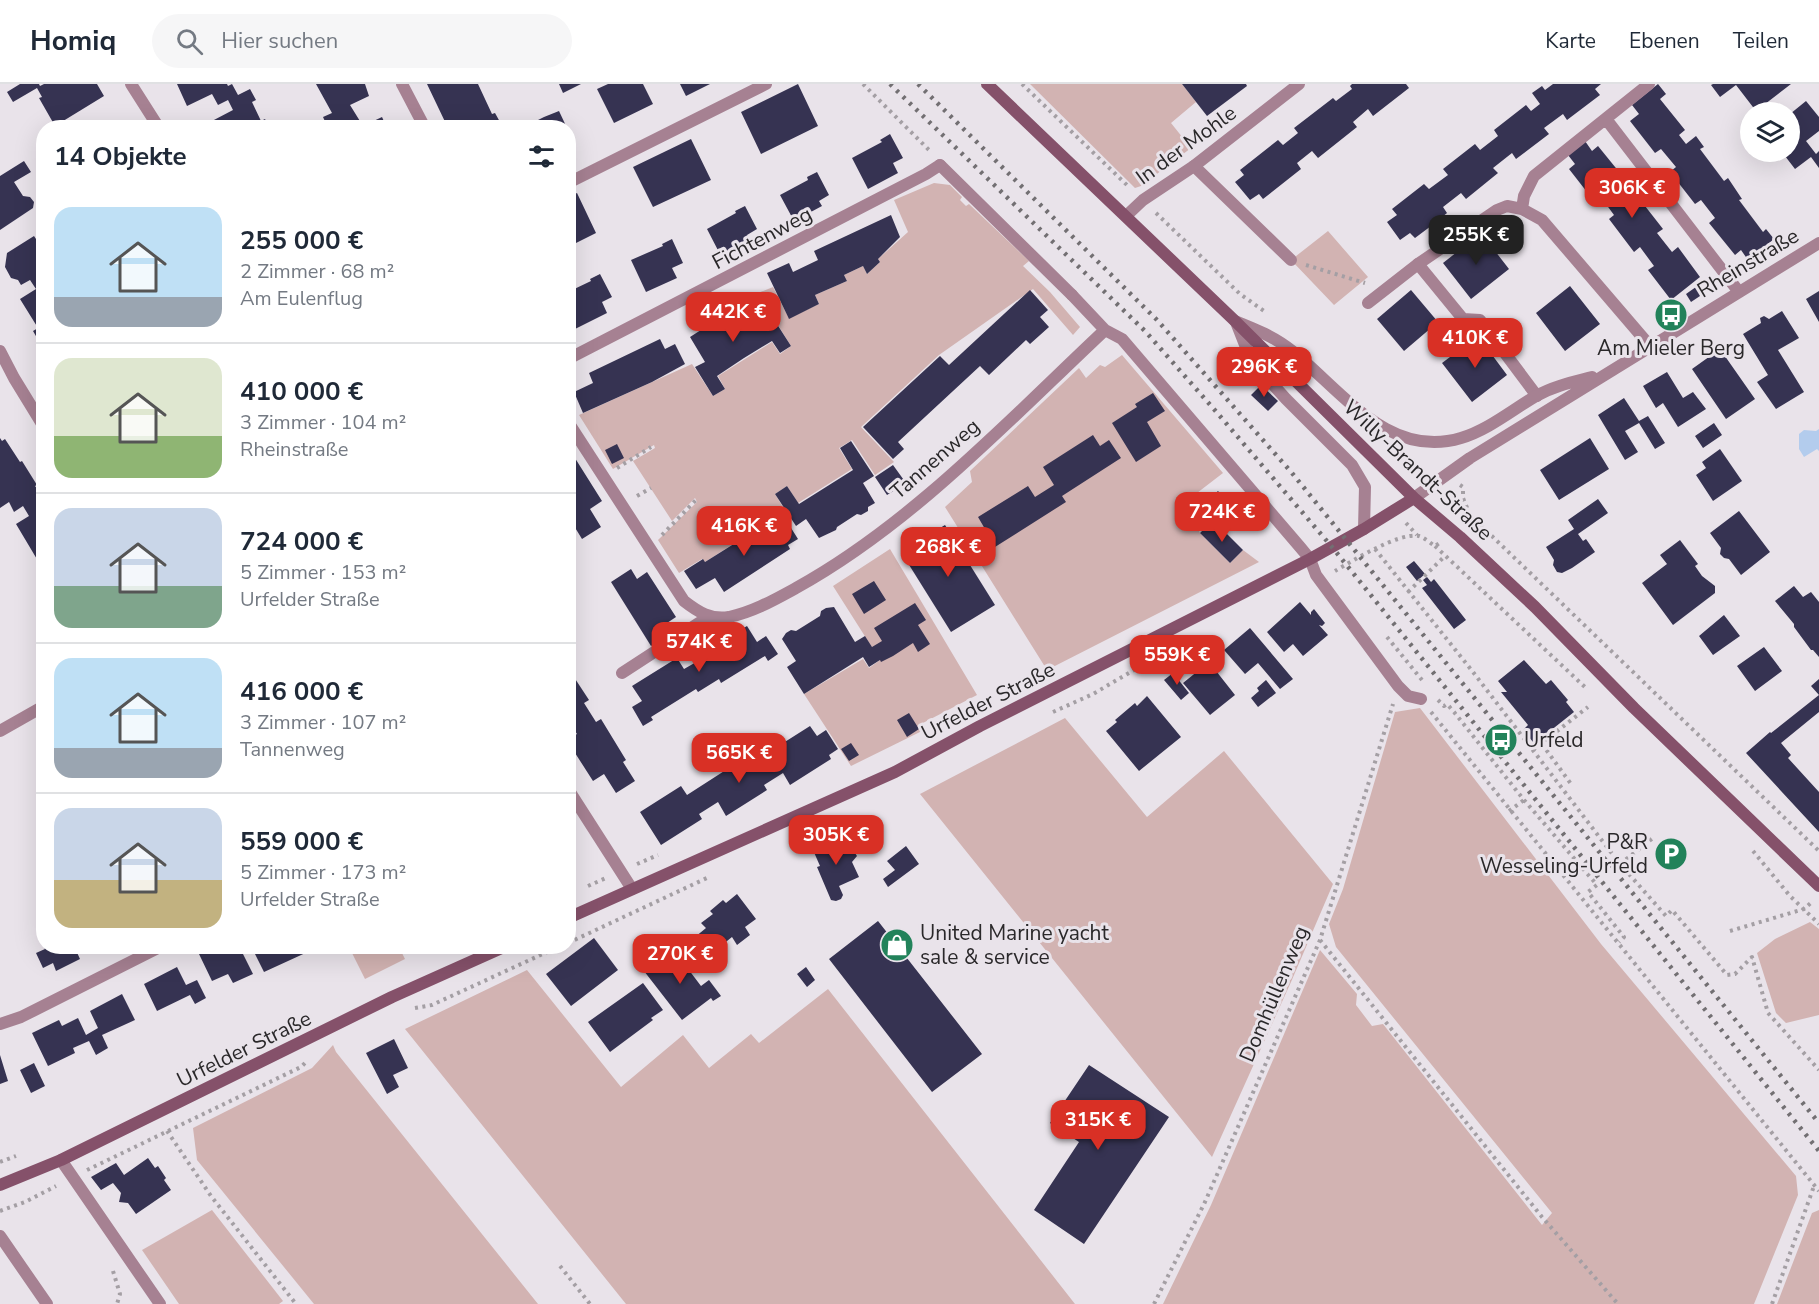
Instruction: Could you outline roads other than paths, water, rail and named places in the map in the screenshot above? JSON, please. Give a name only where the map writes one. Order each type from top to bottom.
[{"type":"main road","name":"Willy-Brandt-Straße","points":[[987,84],[1236,321],[1414,498],[1460,537],[1534,607],[1634,708],[1819,886]]},
{"type":"main road","name":"Urfelder Straße","points":[[576,915],[895,772],[1310,559],[1414,498]]},
{"type":"main road","name":"Urfelder Straße","points":[[0,1185],[61,1160],[392,997],[488,954]]},
{"type":"street","points":[[131,84],[154,120]]},
{"type":"street","points":[[402,84],[421,120]]},
{"type":"street","points":[[576,179],[766,84]]},
{"type":"street","name":"In der Mohle","points":[[1126,216],[1143,200],[1194,166],[1299,84]]},
{"type":"street","points":[[1522,209],[1524,196],[1534,176],[1648,84]]},
{"type":"street","points":[[1606,119],[1739,292]]},
{"type":"street","name":"Fichtenweg","points":[[576,355],[724,280],[940,165],[1105,330]]},
{"type":"street","points":[[1194,166],[1291,260]]},
{"type":"street","points":[[1368,303],[1418,264],[1497,210],[1507,206],[1522,209],[1542,220],[1650,346]]},
{"type":"street","name":"Rheinstraße","points":[[1414,498],[1470,458],[1819,243]]},
{"type":"street","points":[[1418,264],[1462,320],[1480,320],[1537,396]]},
{"type":"street","points":[[1236,321],[1251,360],[1286,399],[1352,465],[1365,487],[1364,529]]},
{"type":"street","name":"Rheinstraße","points":[[1236,321],[1271,336],[1285,346],[1364,415],[1388,432],[1426,442],[1458,439],[1477,433],[1557,386],[1605,374]]},
{"type":"street","points":[[1105,330],[1122,339],[1310,559],[1316,575],[1398,687],[1408,696],[1421,699]]},
{"type":"street","name":"Tannenweg","points":[[622,673],[708,617],[728,617],[761,607],[832,568],[936,488],[1105,330]]},
{"type":"street","points":[[0,351],[36,414]]},
{"type":"street","points":[[576,434],[651,546],[684,601],[708,617]]},
{"type":"street","points":[[0,731],[36,711]]},
{"type":"street","points":[[576,801],[633,890]]},
{"type":"street","points":[[0,1024],[21,1017],[146,954]]},
{"type":"street","points":[[61,1160],[160,1304]]},
{"type":"street","points":[[0,1236],[47,1304]]},
{"type":"water","points":[[1819,429],[1819,451],[1817,449],[1804,457],[1799,449],[1799,434],[1804,430]]},
{"type":"railway","points":[[890,84],[1146,332],[1213,408],[1332,547],[1819,1151]]},
{"type":"railway","points":[[918,84],[1157,320],[1292,473],[1819,1123]]},
{"type":"place","name":"Am Mieler Berg","points":[[1671,315]]},
{"type":"place","name":"Urfeld","points":[[1501,740]]},
{"type":"place","name":"P&R Wesseling-Urfeld","points":[[1671,854]]},
{"type":"place","name":"United Marine yacht sale & service","points":[[897,945]]}]
